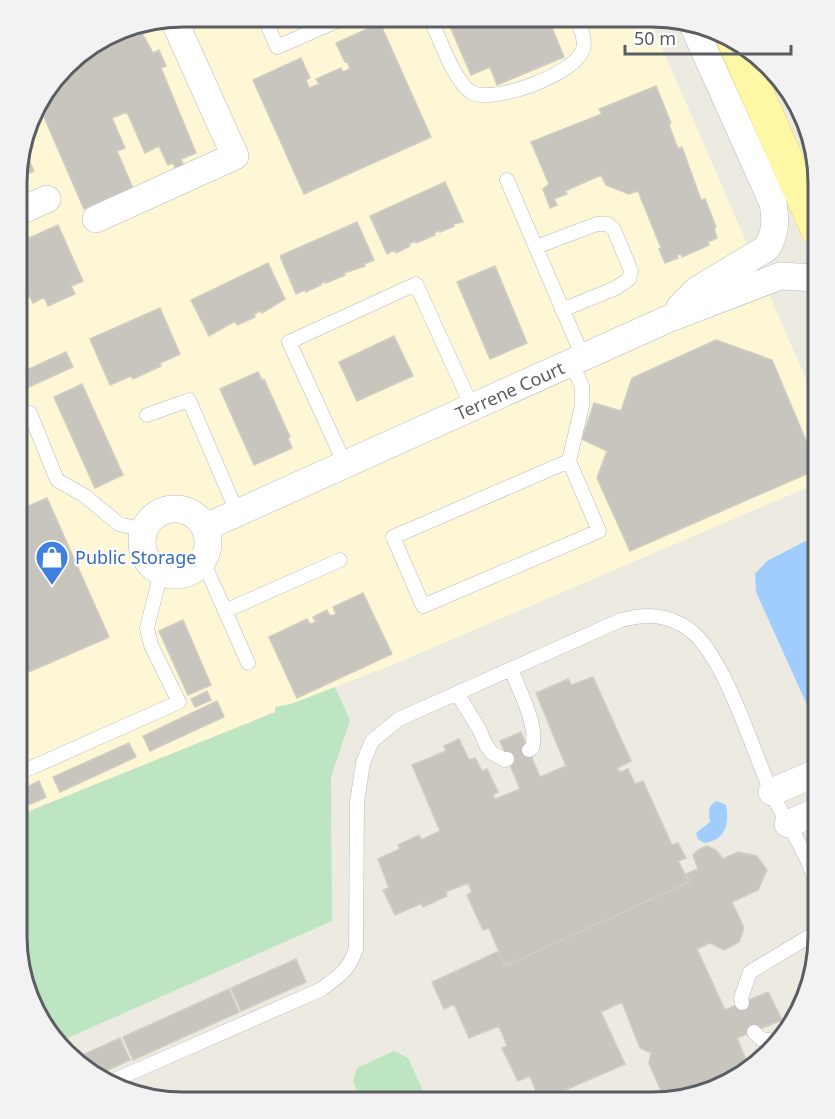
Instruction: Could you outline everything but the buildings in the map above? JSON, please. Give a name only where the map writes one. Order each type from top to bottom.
[{"type":"main road","points":[[739,53],[808,208]]},
{"type":"street","points":[[96,219],[235,156],[177,27]]},
{"type":"street","points":[[668,319],[697,290],[767,248],[773,238],[776,222],[773,204],[697,33]]},
{"type":"street","points":[[27,208],[47,199]]},
{"type":"street","name":"Terrene Court","points":[[206,527],[668,319],[780,276],[808,277]]},
{"type":"street","points":[[168,509],[190,512],[206,527],[209,544],[203,561],[197,568],[180,576],[161,572],[152,567],[146,559],[142,540],[144,530],[158,513],[168,509]]},
{"type":"street","points":[[772,792],[808,776]]},
{"type":"street","points":[[788,824],[808,815]]},
{"type":"lane","points":[[268,27],[277,47],[323,27]]},
{"type":"lane","points":[[435,27],[459,80],[472,93],[488,95],[507,92],[561,72],[577,60],[584,47],[581,27]]},
{"type":"lane","points":[[507,180],[562,310],[577,360],[582,386],[582,406],[569,461],[599,531],[423,606],[393,537],[569,461]]},
{"type":"lane","points":[[536,247],[597,224],[608,224],[614,230],[631,271],[629,279],[616,288],[562,310]]},
{"type":"lane","points":[[345,464],[289,342],[417,284],[472,407]]},
{"type":"lane","points":[[147,415],[189,400],[237,512]]},
{"type":"lane","points":[[27,414],[30,413],[57,480],[84,496],[119,524],[144,530]]},
{"type":"lane","points":[[225,611],[340,560]]},
{"type":"lane","points":[[203,561],[248,663]]},
{"type":"lane","points":[[27,770],[179,702],[150,645],[147,628],[161,572]]},
{"type":"lane","points":[[119,1078],[320,990],[340,976],[351,964],[356,949],[357,802],[363,763],[372,741],[399,719],[621,620],[640,615],[660,615],[691,631],[705,645],[747,730],[772,792],[808,862]]},
{"type":"lane","points":[[511,669],[534,729],[535,740],[529,750]]},
{"type":"lane","points":[[458,693],[492,753],[507,759]]},
{"type":"lane","points":[[742,1003],[741,998],[750,972],[808,937]]},
{"type":"lane","points":[[754,1032],[761,1039],[768,1040]]},
{"type":"shaded area","points":[[173,27],[653,27],[808,384],[808,487],[392,665],[291,704],[276,707],[276,712],[27,812],[27,183],[28,163],[35,133],[48,105],[66,80],[80,66],[105,48],[133,35]]},
{"type":"green space","points":[[335,687],[350,720],[331,777],[332,921],[66,1039],[53,1023],[43,1005],[30,966],[27,946],[27,812],[275,712],[275,707],[291,704]]},
{"type":"green space","points":[[394,1051],[408,1058],[423,1092],[358,1092],[353,1082],[357,1068]]},
{"type":"water","points":[[808,540],[808,707],[756,592],[755,574],[767,561]]},
{"type":"water","points":[[717,801],[726,805],[726,825],[717,839],[704,843],[698,839],[696,833],[710,822],[710,807]]},
{"type":"place","name":"Public Storage","points":[[52,586]]}]
